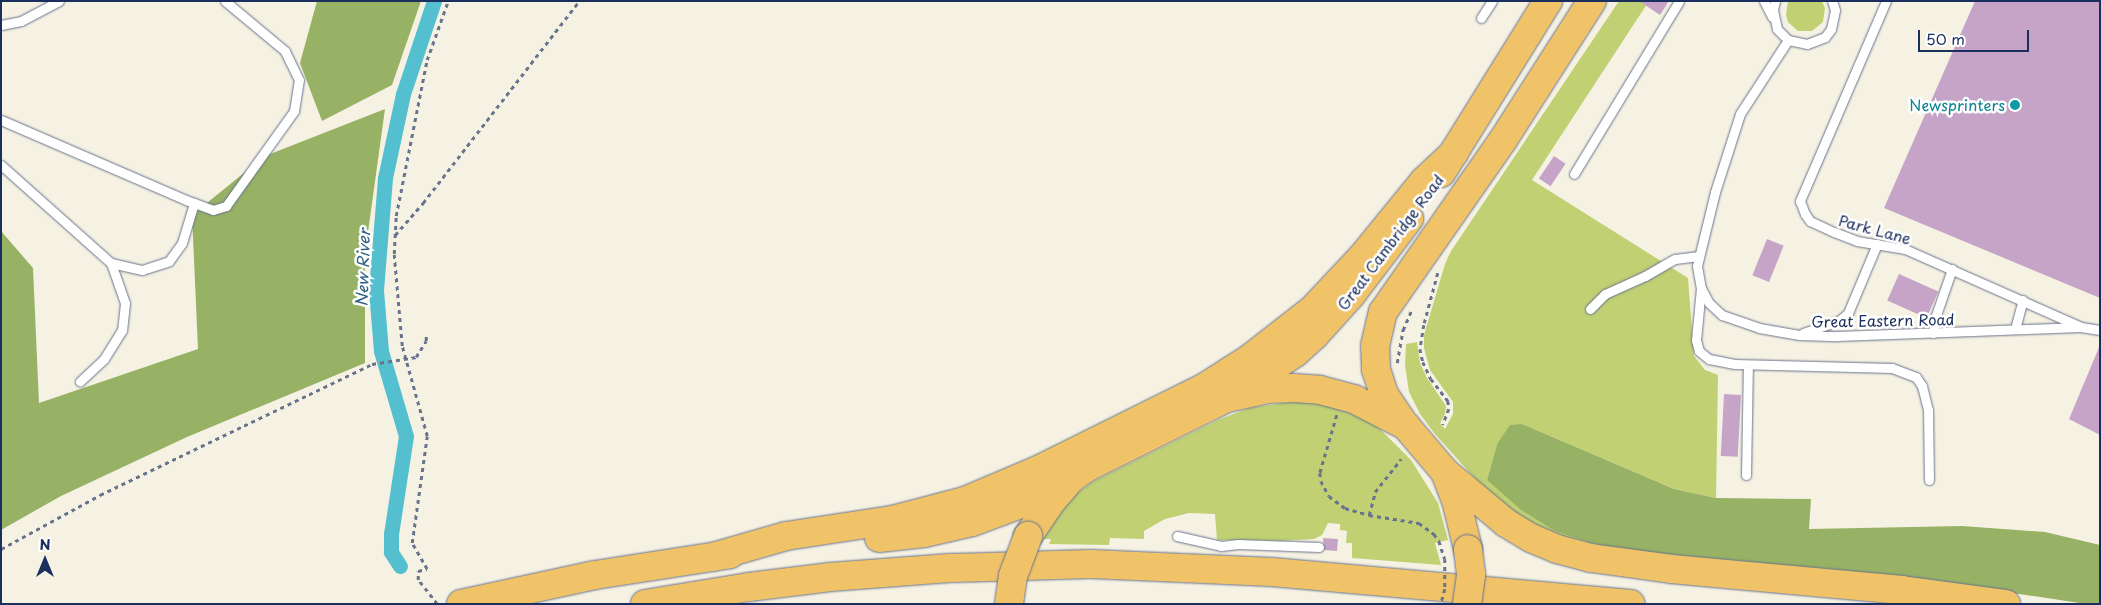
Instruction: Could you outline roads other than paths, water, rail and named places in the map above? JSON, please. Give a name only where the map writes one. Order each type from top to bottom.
[{"type":"highway","name":"Great Cambridge Road","points":[[1227,398],[1295,353],[1333,317],[1430,192],[1548,1]]},
{"type":"highway","name":"Great Cambridge Road","points":[[1445,472],[1406,426],[1384,394],[1376,370],[1375,346],[1383,312],[1504,140],[1592,1]]},
{"type":"highway","points":[[713,556],[786,536],[917,515],[965,501],[1020,478],[1205,387],[1249,360],[1312,310],[1362,257],[1424,182],[1454,153]]},
{"type":"highway","points":[[461,604],[595,575],[713,556],[946,529],[1003,511],[1072,478],[1133,443],[1227,398],[1280,388],[1320,390],[1364,403],[1406,426]]},
{"type":"highway","points":[[1445,472],[1456,500],[1468,549],[1471,574],[1467,604]]},
{"type":"highway","points":[[1445,472],[1506,523],[1531,538],[1557,549],[1591,558],[1671,569],[1902,590],[2006,604]]},
{"type":"highway","points":[[1009,604],[1013,576],[1028,536],[1042,513],[1072,478]]},
{"type":"highway","points":[[645,604],[791,582],[950,568],[1091,564],[1221,557],[1272,572],[1631,604]]},
{"type":"lane","points":[[1,24],[21,21],[59,1]]},
{"type":"lane","points":[[1,120],[194,203],[213,210],[226,206],[294,111],[299,80],[285,51],[224,1]]},
{"type":"lane","points":[[1481,18],[1492,1]]},
{"type":"lane","points":[[1574,174],[1679,1]]},
{"type":"lane","points":[[1764,1],[1777,29],[1788,40],[1807,44],[1825,36],[1831,29],[1834,4]]},
{"type":"lane","points":[[1774,21],[1773,10],[1775,1]]},
{"type":"lane","name":"Park Lane","points":[[1886,1],[1800,201],[1804,214],[1810,221],[1857,241],[1905,249],[2024,300],[2081,327],[2100,330]]},
{"type":"lane","name":"Great Eastern Road","points":[[1788,40],[1740,114],[1715,192],[1697,266],[1701,288],[1709,303],[1722,315],[1758,328],[1799,335],[1837,336],[2081,327]]},
{"type":"lane","points":[[1,165],[110,263],[125,303],[122,330],[104,359],[80,381]]},
{"type":"lane","points":[[110,263],[142,270],[169,261],[182,243],[194,203]]},
{"type":"lane","points":[[1799,335],[1840,320],[1848,312],[1877,244]]},
{"type":"lane","points":[[1590,309],[1606,294],[1645,276],[1675,259],[1699,256]]},
{"type":"lane","points":[[1933,333],[1935,318],[1952,269]]},
{"type":"lane","points":[[1701,288],[1696,340],[1698,350],[1717,362],[1748,365],[1892,368],[1916,377],[1922,386],[1928,410],[1930,480]]},
{"type":"lane","points":[[2015,329],[2024,300]]},
{"type":"lane","points":[[1746,475],[1748,365]]},
{"type":"lane","points":[[1177,536],[1221,557],[1238,544],[1319,547]]},
{"type":"waterway","name":"New River","points":[[400,566],[391,552],[391,534],[406,436],[381,351],[376,290],[385,178],[403,94],[434,1]]},
{"type":"place","name":"Newsprinters","points":[[2015,105]]}]
